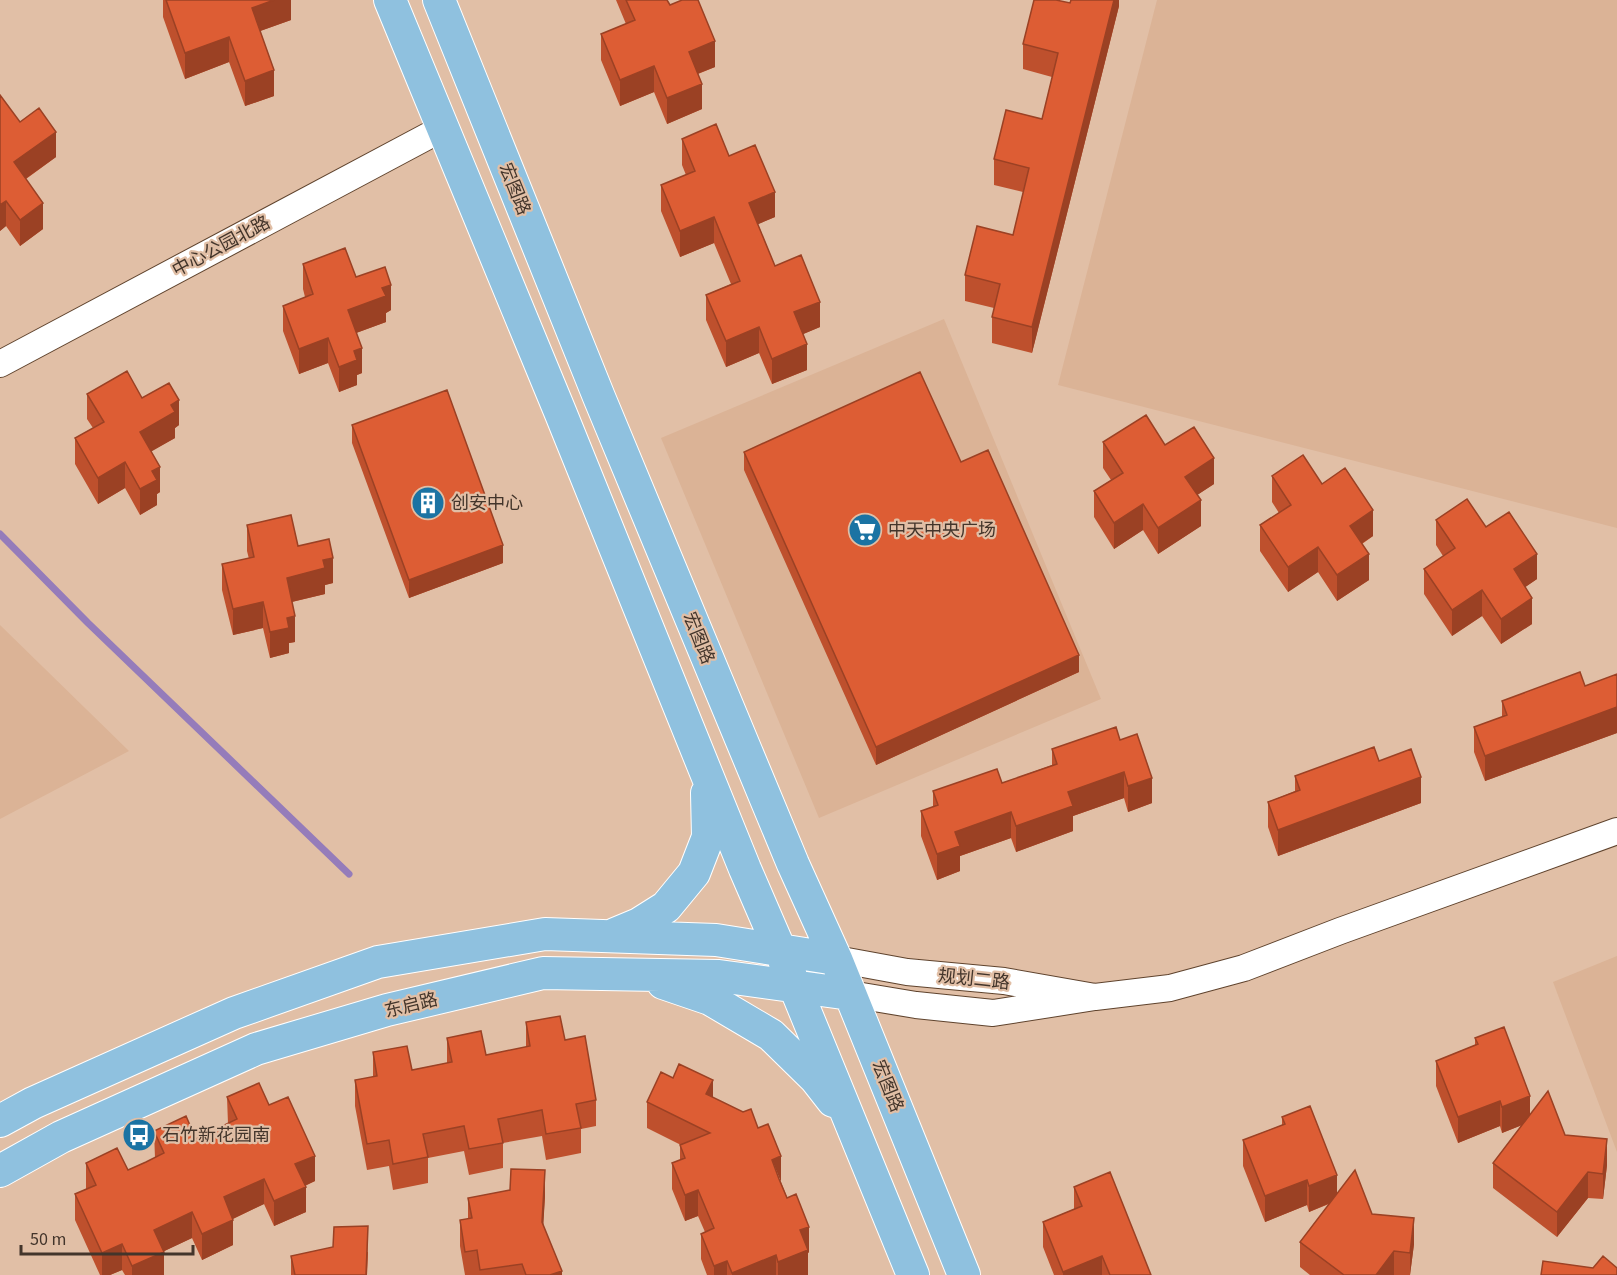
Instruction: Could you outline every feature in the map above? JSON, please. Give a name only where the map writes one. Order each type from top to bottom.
[{"type":"main road","points":[[390,0],[913,1275]]},
{"type":"main road","name":"宏图路","points":[[439,0],[604,407],[793,864],[836,959],[964,1275]]},
{"type":"main road","points":[[0,1121],[33,1103],[234,1013],[378,962],[545,934],[608,936],[639,924],[666,907],[693,873],[708,837],[707,775]]},
{"type":"main road","name":"规划二路","points":[[608,936],[716,940],[836,959]]},
{"type":"main road","name":"东启路","points":[[0,1171],[61,1137],[256,1049],[387,1010],[543,973],[719,976],[850,994]]},
{"type":"main road","points":[[637,975],[710,999],[771,1035],[815,1078],[851,1123]]},
{"type":"street","name":"中心公园北路","points":[[0,364],[443,128]]},
{"type":"street","points":[[1095,997],[1170,988],[1244,968],[1617,831]]},
{"type":"street","name":"规划二路","points":[[836,959],[907,972],[1004,981],[1095,997]]},
{"type":"street","name":"规划二路","points":[[850,994],[916,1005],[993,1013],[1095,997]]},
{"type":"shaded area","points":[[1157,0],[1617,0],[1617,528],[1058,385]]},
{"type":"shaded area","name":"中天中央广场","points":[[944,319],[1101,699],[819,818],[661,438]]},
{"type":"shaded area","points":[[0,625],[129,751],[0,819]]},
{"type":"shaded area","points":[[1617,956],[1617,1152],[1553,982]]},
{"type":"building","points":[[166,0],[274,0],[252,8],[274,70],[245,81],[229,37],[185,53]]},
{"type":"building","points":[[626,0],[667,0],[670,5],[682,0],[698,0],[715,41],[689,52],[702,84],[667,98],[654,66],[620,80],[601,34],[635,20]]},
{"type":"building","points":[[1034,0],[1056,0],[1070,3],[1071,0],[1114,0],[1032,327],[992,317],[1000,284],[965,275],[977,226],[1013,235],[1029,168],[994,159],[1006,110],[1042,119],[1058,53],[1023,44]]},
{"type":"building","points":[[0,95],[20,122],[39,108],[56,132],[14,162],[43,203],[20,220],[6,201],[0,205]]},
{"type":"building","points":[[716,124],[729,156],[755,145],[775,192],[749,203],[775,266],[801,255],[820,302],[794,312],[807,344],[772,359],[759,327],[726,341],[706,295],[740,281],[714,217],[680,231],[661,185],[695,171],[682,139]]},
{"type":"building","points":[[345,248],[356,277],[385,267],[391,285],[382,288],[386,296],[348,310],[362,348],[354,351],[357,360],[339,367],[328,338],[299,349],[283,306],[313,294],[303,264]]},
{"type":"building","points":[[127,371],[142,398],[169,383],[179,400],[171,405],[175,412],[140,432],[160,467],[152,471],[157,480],[140,489],[125,462],[98,478],[75,438],[104,422],[87,394]]},
{"type":"building","points":[[920,372],[961,462],[988,450],[1079,655],[876,747],[744,452]]},
{"type":"building","name":"创安中心","points":[[447,390],[503,545],[409,580],[352,425]]},
{"type":"building","points":[[1146,415],[1165,445],[1194,427],[1214,458],[1185,477],[1201,500],[1158,528],[1143,504],[1114,523],[1094,491],[1123,473],[1103,442]]},
{"type":"building","points":[[1303,455],[1322,484],[1345,468],[1373,510],[1350,526],[1369,554],[1337,575],[1318,547],[1288,567],[1260,525],[1291,505],[1272,476]]},
{"type":"building","points":[[1467,499],[1486,527],[1509,512],[1537,554],[1514,569],[1532,598],[1501,619],[1482,590],[1452,610],[1424,569],[1455,548],[1436,520]]},
{"type":"building","points":[[291,515],[298,546],[329,539],[333,558],[323,560],[325,568],[287,578],[295,616],[287,618],[289,628],[270,632],[263,602],[233,609],[222,564],[254,557],[247,525]]},
{"type":"building","points":[[1580,672],[1585,686],[1617,674],[1617,707],[1485,756],[1474,727],[1507,715],[1502,701]]},
{"type":"building","points":[[1116,727],[1120,740],[1137,734],[1152,778],[1128,786],[1124,772],[1068,792],[1073,806],[1016,826],[1011,812],[955,832],[960,846],[937,854],[921,811],[938,805],[933,791],[997,769],[1002,783],[1057,764],[1052,749]]},
{"type":"building","points":[[1374,747],[1379,761],[1411,749],[1421,777],[1278,830],[1268,802],[1300,790],[1295,776]]},
{"type":"building","points":[[560,1016],[565,1040],[585,1036],[596,1100],[576,1104],[581,1128],[546,1134],[542,1110],[498,1119],[503,1143],[469,1149],[464,1126],[423,1134],[428,1157],[393,1164],[389,1140],[367,1144],[355,1080],[377,1076],[373,1052],[407,1046],[412,1070],[452,1062],[447,1038],[481,1031],[486,1055],[530,1046],[526,1022]]},
{"type":"building","points":[[1504,1027],[1530,1096],[1502,1107],[1500,1101],[1458,1117],[1436,1061],[1478,1044],[1475,1038]]},
{"type":"building","points":[[679,1064],[713,1080],[706,1094],[743,1112],[751,1109],[758,1128],[768,1124],[781,1156],[772,1160],[779,1179],[787,1198],[796,1194],[809,1227],[800,1230],[808,1250],[778,1262],[776,1255],[732,1273],[727,1261],[714,1266],[701,1234],[714,1228],[698,1190],[685,1195],[672,1163],[685,1158],[680,1145],[710,1133],[647,1102],[661,1072],[673,1078]]},
{"type":"building","points":[[259,1083],[269,1105],[288,1097],[315,1156],[295,1164],[306,1187],[274,1201],[264,1179],[224,1197],[233,1220],[202,1234],[192,1212],[154,1230],[164,1252],[132,1266],[122,1244],[102,1253],[75,1194],[96,1185],[86,1163],[117,1148],[128,1170],[146,1162],[164,1153],[154,1131],[186,1116],[196,1139],[237,1119],[227,1097]]},
{"type":"building","points":[[1548,1091],[1565,1135],[1607,1139],[1603,1174],[1588,1172],[1557,1212],[1493,1163]]},
{"type":"building","points":[[1310,1106],[1337,1175],[1309,1186],[1307,1180],[1265,1196],[1243,1140],[1285,1124],[1282,1117]]},
{"type":"building","points":[[511,1169],[545,1170],[542,1222],[562,1271],[550,1275],[526,1275],[522,1264],[480,1270],[477,1250],[465,1252],[460,1220],[472,1218],[468,1198],[510,1190]]},
{"type":"building","points":[[1355,1170],[1372,1214],[1414,1218],[1410,1253],[1394,1251],[1376,1275],[1344,1275],[1300,1242]]},
{"type":"building","points":[[1110,1172],[1151,1275],[1110,1275],[1102,1256],[1063,1272],[1043,1222],[1082,1206],[1074,1187]]},
{"type":"building","points":[[368,1226],[366,1275],[295,1275],[291,1256],[333,1247],[334,1227]]},
{"type":"building","points":[[1603,1256],[1617,1268],[1617,1275],[1541,1275],[1543,1261],[1593,1268]]},
{"type":"waterway","points":[[0,534],[88,623],[349,874]]},
{"type":"place","name":"创安中心","points":[[428,503]]},
{"type":"place","name":"中天中央广场","points":[[865,530]]},
{"type":"place","name":"石竹新花园南","points":[[139,1135]]}]
